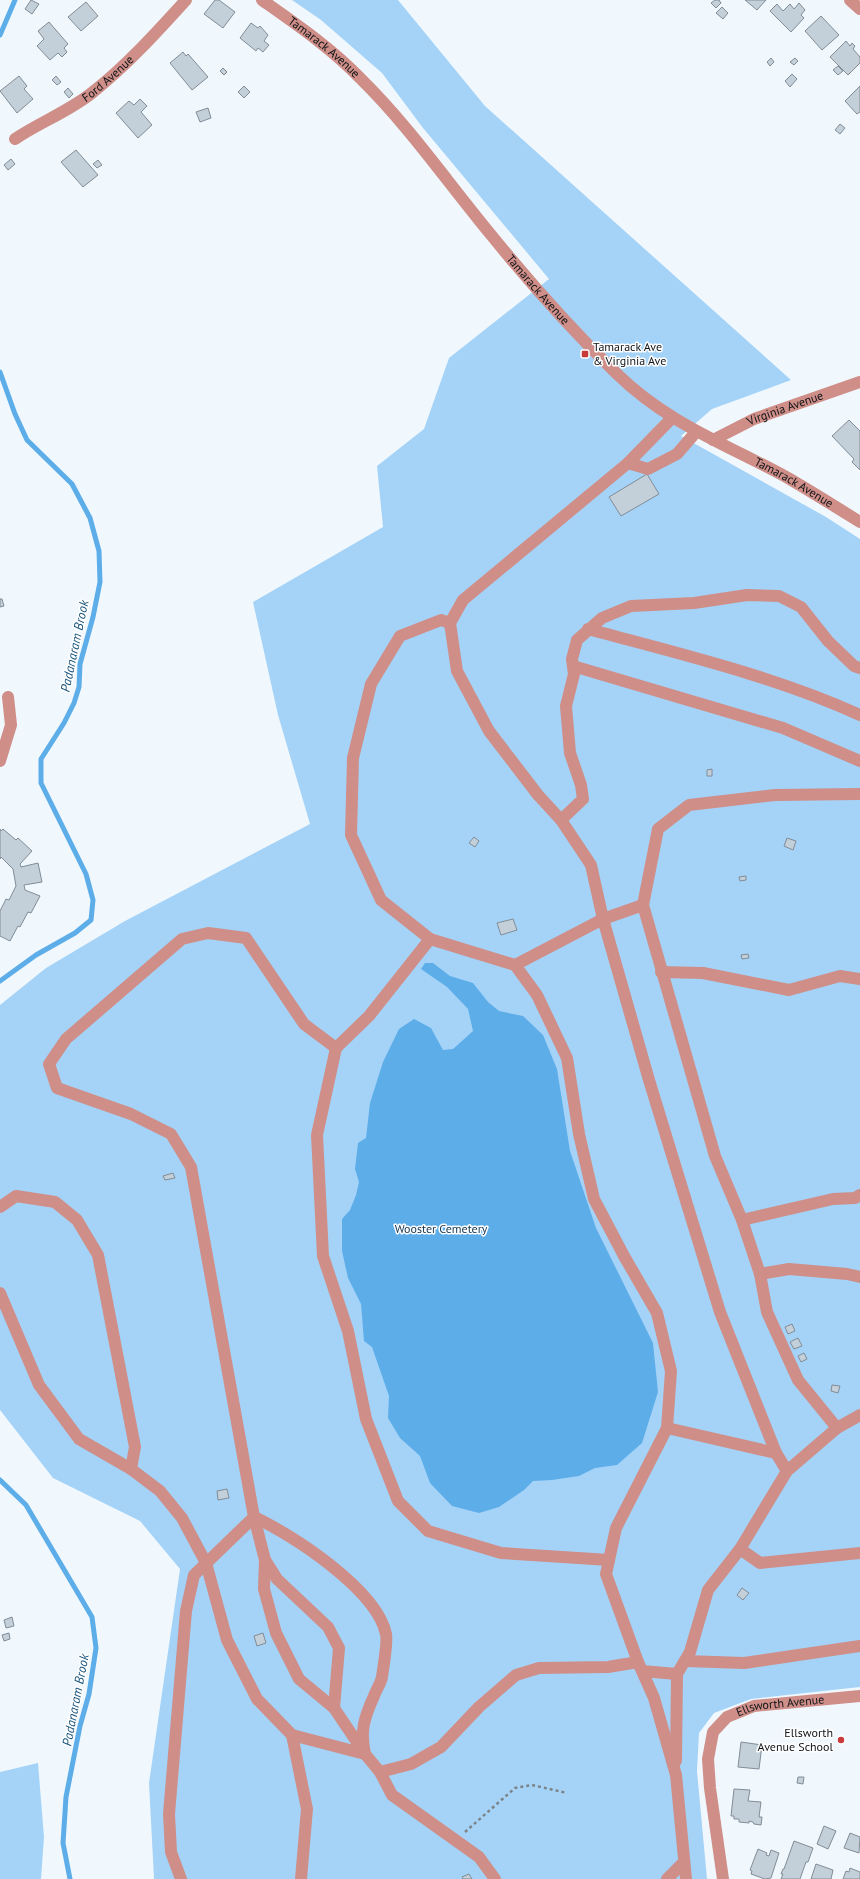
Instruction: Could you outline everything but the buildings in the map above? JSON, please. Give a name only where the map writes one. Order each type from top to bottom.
[{"type":"street","name":"Ford Avenue","points":[[15,139],[33,126],[71,107],[93,92],[146,44],[186,0]]},
{"type":"street","name":"Tamarack Avenue","points":[[262,0],[324,46],[360,78],[405,126],[492,236],[557,312],[617,374],[656,407],[672,418],[696,432],[788,478],[860,522]]},
{"type":"street","points":[[850,0],[860,9]]},
{"type":"street","name":"Virginia Avenue","points":[[713,440],[754,419],[860,382]]},
{"type":"street","points":[[672,418],[628,463],[463,600],[450,623],[457,671],[489,731],[538,795],[562,820],[591,865],[603,919],[649,1080],[720,1312],[776,1453],[788,1471]]},
{"type":"street","points":[[628,463],[648,469],[677,454],[696,432]]},
{"type":"street","points":[[562,820],[583,799],[581,784],[570,753],[566,706],[574,674],[572,659],[577,640],[602,618],[631,606],[694,603],[747,595],[779,596],[801,607],[828,641],[854,666],[860,668]]},
{"type":"street","points":[[450,623],[441,620],[400,636],[371,684],[353,758],[351,835],[381,900],[430,940],[515,965],[537,995],[567,1058],[579,1134],[594,1199],[657,1314],[671,1371],[667,1428],[616,1528],[606,1574],[640,1666],[654,1698],[676,1774]]},
{"type":"street","points":[[588,629],[714,663],[828,700],[860,715]]},
{"type":"street","points":[[573,666],[783,728],[860,760]]},
{"type":"street","points":[[0,761],[11,725],[8,697]]},
{"type":"street","points":[[837,1428],[798,1380],[767,1312],[760,1274],[742,1220],[715,1156],[643,905],[658,829],[689,805],[775,795],[860,794]]},
{"type":"street","points":[[515,965],[603,919],[643,905]]},
{"type":"street","points":[[336,1048],[304,1024],[246,938],[208,933],[182,939],[66,1039],[48,1064],[57,1088],[131,1114],[171,1134],[191,1167],[254,1517],[265,1560],[264,1589],[276,1633],[299,1678],[334,1708],[365,1754],[380,1772],[392,1794],[479,1857],[495,1879]]},
{"type":"street","points":[[430,940],[369,1016],[336,1048],[317,1135],[323,1256],[348,1331],[366,1419],[398,1501],[428,1531],[501,1553],[609,1560]]},
{"type":"street","points":[[661,972],[703,973],[788,990],[840,976],[860,979]]},
{"type":"street","points":[[742,1220],[833,1199],[855,1198],[860,1195]]},
{"type":"street","points":[[0,1207],[16,1196],[55,1202],[77,1220],[98,1255],[135,1446],[131,1469]]},
{"type":"street","points":[[760,1274],[789,1269],[847,1274],[860,1277]]},
{"type":"street","points":[[0,1293],[39,1385],[79,1439],[131,1469],[160,1491],[182,1518],[206,1564],[227,1640],[257,1699],[292,1735],[365,1754]]},
{"type":"street","points":[[686,1879],[676,1774],[678,1674],[690,1652],[708,1590],[740,1549],[788,1471],[837,1428],[860,1415]]},
{"type":"street","points":[[667,1428],[776,1453]]},
{"type":"street","points":[[181,1879],[171,1852],[169,1814],[186,1611],[194,1576],[254,1517]]},
{"type":"street","points":[[254,1517],[271,1525],[330,1564],[376,1609],[387,1635],[382,1678],[365,1716],[362,1738],[365,1754]]},
{"type":"street","points":[[740,1549],[760,1563],[860,1553]]},
{"type":"street","points":[[265,1560],[277,1579],[328,1627],[339,1648],[334,1708]]},
{"type":"street","points":[[685,1661],[744,1663],[860,1646]]},
{"type":"street","points":[[380,1772],[410,1764],[441,1747],[479,1708],[516,1675],[539,1668],[608,1666],[640,1666],[678,1674]]},
{"type":"street","name":"Ellsworth Avenue","points":[[723,1879],[710,1788],[708,1759],[713,1732],[727,1717],[754,1706],[860,1696]]},
{"type":"street","points":[[292,1735],[307,1809],[301,1879]]},
{"type":"street","points":[[667,1879],[684,1862]]},
{"type":"path","points":[[456,1840],[514,1788],[532,1785],[567,1792]]},
{"type":"green space","name":"Wooster Cemetery","points":[[292,0],[398,0],[485,106],[791,380],[712,409],[681,436],[826,517],[860,539],[860,1687],[751,1699],[714,1713],[699,1733],[697,1771],[707,1879],[154,1879],[149,1783],[180,1569],[140,1521],[53,1478],[0,1410],[0,1005],[46,968],[125,921],[310,824],[278,715],[253,602],[383,527],[377,466],[424,429],[449,358],[549,279],[423,128],[382,73],[321,20]]},
{"type":"green space","points":[[38,1763],[44,1837],[41,1879],[0,1879],[0,1772]]},
{"type":"shaded area","points":[[425,963],[433,963],[450,976],[473,983],[488,1002],[499,1011],[523,1016],[543,1035],[557,1069],[570,1151],[596,1228],[653,1343],[658,1392],[642,1443],[617,1465],[595,1468],[579,1476],[533,1481],[524,1490],[499,1507],[479,1513],[452,1506],[430,1483],[420,1456],[400,1438],[388,1418],[389,1396],[372,1347],[364,1341],[361,1304],[348,1278],[342,1251],[342,1219],[350,1210],[359,1182],[355,1169],[358,1143],[366,1138],[370,1103],[383,1062],[399,1029],[414,1019],[431,1028],[443,1050],[453,1049],[473,1031],[468,1009],[447,987],[421,969]]},
{"type":"waterway","name":"Padanaram Brook","points":[[0,35],[15,0]]},
{"type":"waterway","name":"Padanaram Brook","points":[[0,372],[15,414],[27,440],[72,484],[90,518],[99,551],[100,582],[93,617],[80,664],[79,687],[74,703],[64,723],[41,759],[41,783],[86,874],[93,900],[91,920],[75,933],[36,955],[0,981]]},
{"type":"waterway","name":"Padanaram Brook","points":[[0,1480],[26,1505],[92,1617],[96,1648],[89,1694],[80,1726],[66,1797],[63,1843],[70,1879]]},
{"type":"place","name":"Tamarack Ave & Virginia Ave","points":[[585,354]]},
{"type":"place","name":"Ellsworth Avenue School","points":[[841,1740]]}]
